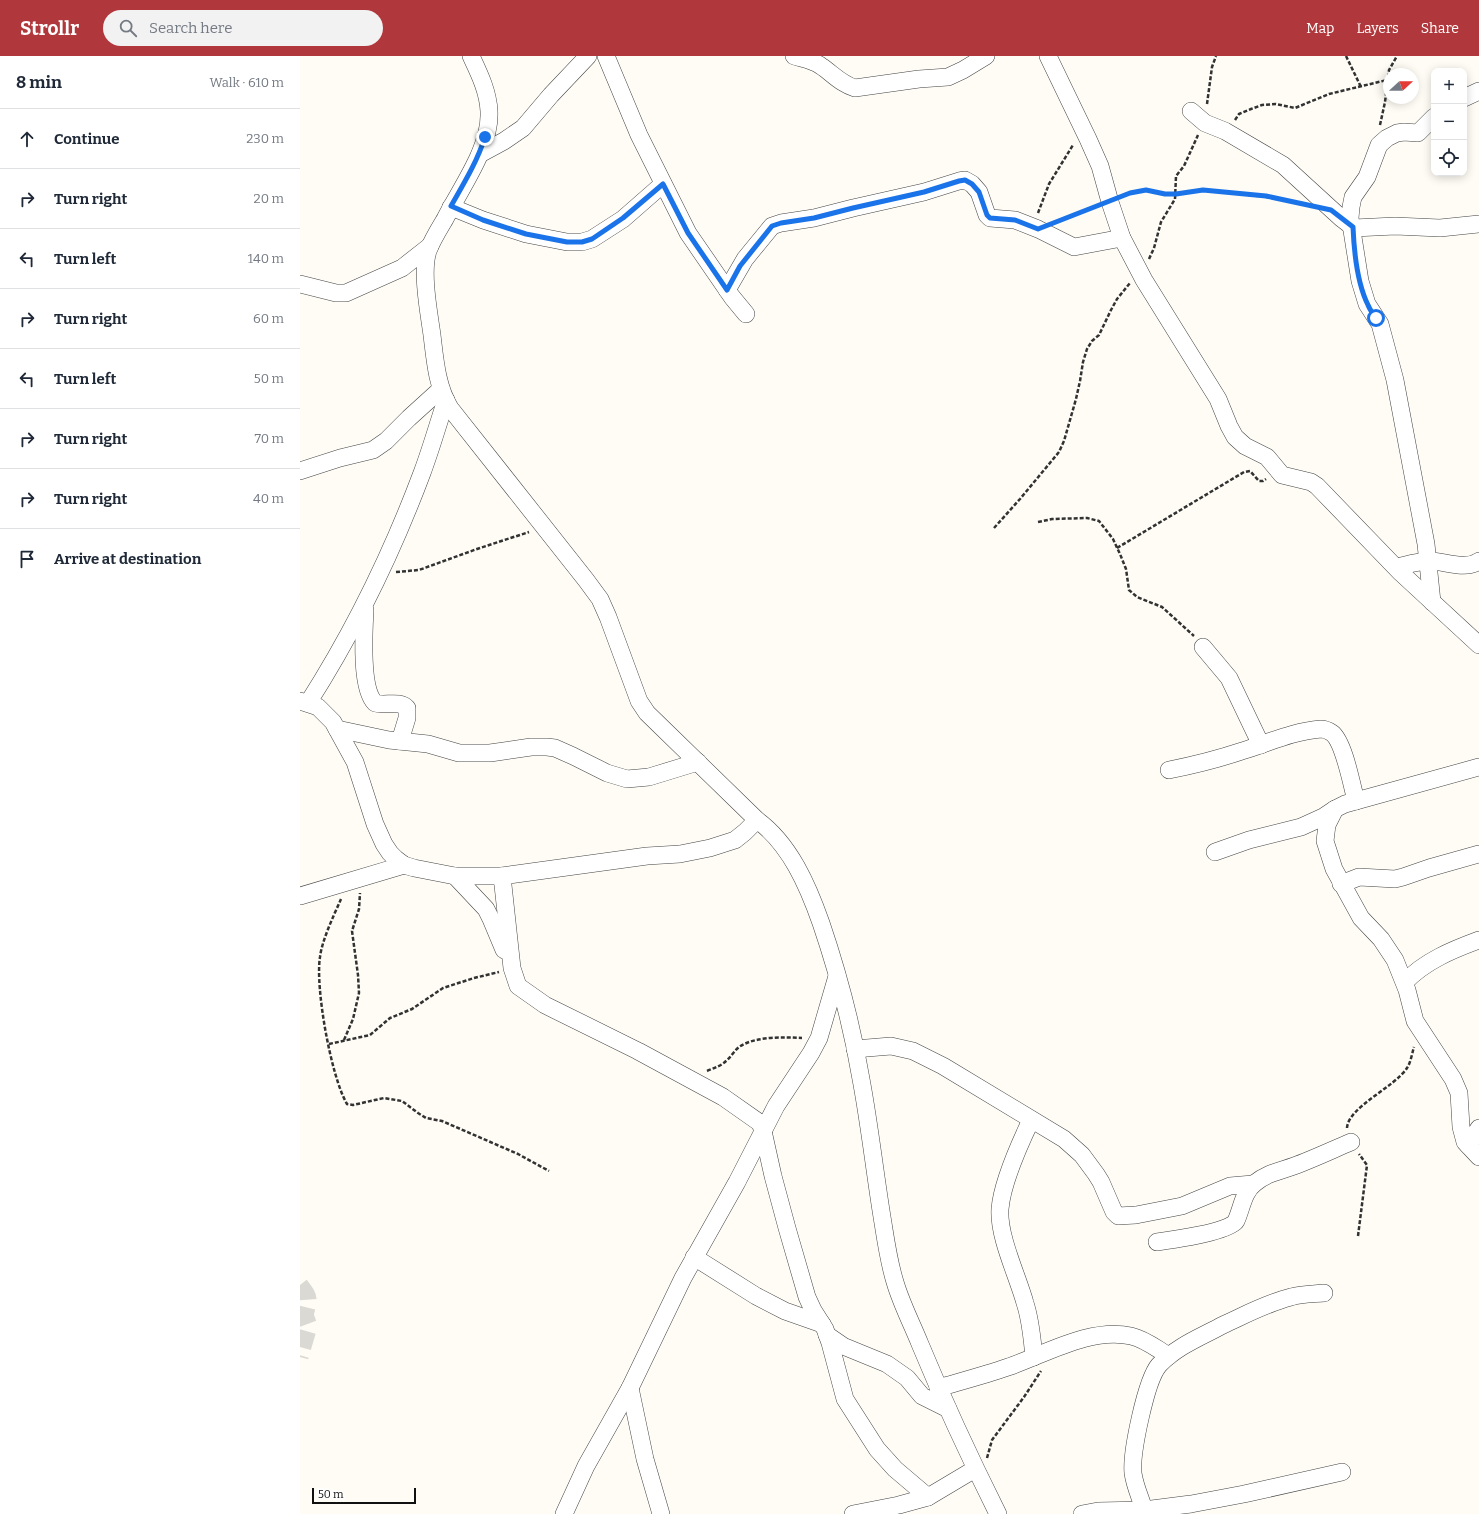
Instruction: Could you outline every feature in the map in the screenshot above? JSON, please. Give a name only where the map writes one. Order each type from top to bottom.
[{"type":"street","points":[[471,56],[484,86],[489,112],[485,137],[480,154],[470,175],[451,206],[430,246],[427,255],[427,294],[435,360],[443,395],[495,466],[600,599],[608,616],[639,701],[647,713],[782,844],[807,888],[829,948],[855,1049],[861,1078],[884,1230],[895,1282],[938,1388],[977,1473],[998,1514]]},
{"type":"street","points":[[480,154],[504,141],[523,128],[551,95],[588,56]]},
{"type":"street","points":[[606,56],[639,135],[688,233],[727,290],[746,314]]},
{"type":"street","points":[[794,56],[821,61],[846,86],[855,88],[920,79],[948,77],[986,56]]},
{"type":"street","points":[[1048,56],[1100,166],[1122,238],[1140,272],[1218,399],[1235,438],[1245,446],[1267,457],[1282,475],[1311,482],[1317,486],[1396,567],[1479,645]]},
{"type":"street","points":[[1467,97],[1479,91]]},
{"type":"street","points":[[1191,111],[1205,123],[1225,132],[1283,164],[1341,218],[1353,227],[1366,228],[1395,226],[1440,228],[1479,224]]},
{"type":"street","points":[[1431,120],[1418,133],[1397,133],[1381,142],[1377,148],[1367,178],[1356,193],[1352,202],[1350,218],[1353,227],[1354,247],[1360,282],[1367,304],[1380,324],[1395,380],[1404,433],[1417,493],[1428,561],[1432,602]]},
{"type":"street","points":[[727,290],[740,266],[772,226],[781,223],[814,218],[924,192],[965,180],[972,184],[979,192],[987,215],[990,218],[1008,219],[1033,227],[1074,247],[1122,238]]},
{"type":"street","points":[[451,206],[483,220],[526,234],[567,242],[582,242],[592,239],[623,218],[663,184]]},
{"type":"street","points":[[300,284],[336,293],[346,293],[402,268],[430,246]]},
{"type":"street","points":[[300,471],[340,458],[374,450],[386,441],[409,418],[443,395]]},
{"type":"street","points":[[443,395],[422,472],[380,573],[365,606],[344,643],[304,702],[318,707],[326,714],[338,729],[355,762],[382,838],[390,853],[404,865],[414,868],[455,876],[502,876],[647,856],[680,854],[710,848],[735,840],[757,820]]},
{"type":"street","points":[[1396,567],[1428,561],[1465,565],[1479,562]]},
{"type":"street","points":[[365,606],[363,652],[369,695],[375,703],[384,705],[402,704],[407,708],[407,718],[400,741]]},
{"type":"street","points":[[1203,647],[1229,678],[1261,745]]},
{"type":"street","points":[[338,729],[400,741],[428,744],[459,753],[490,753],[530,747],[555,748],[607,773],[627,779],[649,777],[698,762]]},
{"type":"street","points":[[1169,770],[1202,763],[1308,731],[1323,729],[1336,736],[1350,774],[1356,801]]},
{"type":"street","points":[[1215,852],[1250,840],[1301,828],[1335,809],[1356,801],[1479,767]]},
{"type":"street","points":[[1335,809],[1327,825],[1325,841],[1334,869],[1361,918],[1387,947],[1395,960],[1405,982],[1414,1016],[1419,1027],[1457,1087],[1460,1098],[1462,1127],[1465,1142],[1473,1151]]},
{"type":"street","points":[[1342,884],[1359,877],[1395,879],[1479,854]]},
{"type":"street","points":[[300,896],[355,881],[404,865]]},
{"type":"street","points":[[455,876],[486,909],[518,986],[545,1005],[638,1051],[688,1078],[743,1110],[760,1123],[786,1228],[807,1297],[824,1330],[834,1356],[845,1399],[877,1449],[895,1469],[928,1497]]},
{"type":"street","points":[[502,876],[512,969]]},
{"type":"street","points":[[1405,982],[1415,972],[1442,956],[1479,940]]},
{"type":"street","points":[[564,1514],[586,1466],[630,1388],[694,1257],[737,1182],[776,1106],[811,1053],[819,1038],[837,976]]},
{"type":"street","points":[[855,1049],[891,1046],[913,1051],[943,1066],[1064,1139],[1082,1156],[1101,1182],[1114,1212],[1118,1216],[1136,1215],[1182,1206],[1230,1186],[1253,1184]]},
{"type":"street","points":[[1031,1120],[1020,1142],[1003,1190],[1000,1211],[1002,1229],[1031,1324],[1034,1357]]},
{"type":"street","points":[[1473,1151],[1479,1128]]},
{"type":"street","points":[[1157,1242],[1208,1233],[1232,1226],[1236,1221],[1243,1200],[1253,1184],[1270,1173],[1294,1166],[1351,1142]]},
{"type":"street","points":[[694,1257],[756,1296],[824,1330],[842,1346],[887,1364],[907,1378],[922,1396],[948,1409]]},
{"type":"street","points":[[1145,1512],[1137,1491],[1132,1459],[1136,1436],[1148,1390],[1158,1366],[1169,1356],[1195,1338],[1261,1308],[1291,1297],[1324,1293]]},
{"type":"street","points":[[938,1388],[1009,1367],[1072,1342],[1098,1336],[1131,1336],[1141,1339],[1169,1356]]},
{"type":"street","points":[[630,1388],[644,1459],[661,1514]]},
{"type":"street","points":[[1082,1514],[1098,1511],[1145,1512],[1214,1500],[1342,1472]]},
{"type":"street","points":[[853,1514],[899,1506],[928,1497],[977,1473]]},
{"type":"path","points":[[994,528],[1059,452],[1076,399],[1083,362],[1089,344],[1099,335],[1117,299],[1140,272],[1154,248],[1161,222],[1176,194],[1176,176],[1184,166],[1197,136],[1205,123],[1212,67],[1216,56]]},
{"type":"path","points":[[1346,56],[1361,87]]},
{"type":"path","points":[[1390,68],[1397,56]]},
{"type":"path","points":[[1225,132],[1239,114],[1262,105],[1276,104],[1295,108],[1315,99],[1383,81]]},
{"type":"path","points":[[1377,148],[1385,104]]},
{"type":"path","points":[[1033,227],[1049,184],[1068,156],[1082,126]]},
{"type":"path","points":[[1033,227],[1110,202],[1130,193],[1146,190],[1165,194],[1203,190],[1266,196],[1304,204]]},
{"type":"path","points":[[1118,548],[1244,472],[1250,471],[1257,480],[1263,481],[1277,470]]},
{"type":"path","points":[[1038,522],[1087,518],[1099,521],[1104,526],[1118,548],[1126,568],[1128,587],[1131,592],[1144,601],[1162,607],[1186,628],[1203,647]]},
{"type":"path","points":[[380,573],[419,570],[477,549],[545,528]]},
{"type":"path","points":[[344,1040],[353,1019],[359,993],[352,932],[359,909],[355,881]]},
{"type":"path","points":[[355,881],[332,920],[320,956],[320,985],[324,1018],[329,1044],[347,1104],[353,1105],[384,1098],[402,1101],[426,1118],[442,1121],[518,1154],[549,1172]]},
{"type":"path","points":[[329,1044],[370,1034],[390,1018],[412,1009],[443,988],[474,978],[512,969]]},
{"type":"path","points":[[1358,1236],[1368,1165],[1351,1142],[1347,1127],[1349,1120],[1364,1105],[1390,1085],[1407,1067],[1419,1027]]},
{"type":"path","points":[[688,1078],[723,1064],[738,1048],[751,1042],[778,1037],[819,1038]]},
{"type":"path","points":[[977,1473],[989,1452],[992,1440],[1024,1397],[1055,1349]]},
{"type":"tunnel","points":[[300,1285],[306,1293],[308,1299],[305,1315],[309,1326],[300,1357]]},
{"type":"route","points":[[485,137],[480,154],[470,175],[451,206],[483,220],[526,234],[567,242],[582,242],[592,239],[623,218],[663,184],[688,233],[727,290],[740,266],[772,226],[781,223],[814,218],[924,192],[959,181],[965,180],[972,184],[979,192],[984,210],[990,218],[1015,220],[1038,229],[1138,191],[1146,190],[1165,194],[1176,194],[1203,190],[1266,196],[1331,210],[1353,227],[1354,247],[1360,282],[1367,304],[1376,318]]}]
